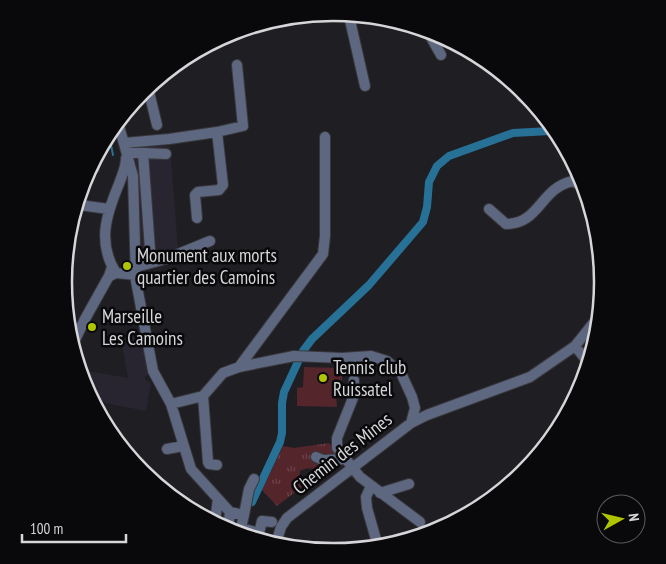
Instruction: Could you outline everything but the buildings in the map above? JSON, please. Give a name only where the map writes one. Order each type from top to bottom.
[{"type":"street","points":[[350,22],[365,86]]},
{"type":"street","points":[[433,41],[441,55]]},
{"type":"street","points":[[125,148],[242,127],[244,124],[238,65]]},
{"type":"street","points":[[150,97],[157,125]]},
{"type":"street","points":[[120,131],[129,174],[136,266],[153,371],[171,404],[191,469],[230,512],[244,514]]},
{"type":"street","points":[[197,218],[195,195],[198,192],[219,190],[223,185],[218,132]]},
{"type":"street","points":[[239,367],[323,254],[326,236],[325,137]]},
{"type":"street","points":[[125,148],[143,154],[166,154]]},
{"type":"street","points":[[143,154],[150,264]]},
{"type":"street","points":[[113,272],[104,243],[109,209],[129,174]]},
{"type":"street","points":[[489,208],[506,224],[517,224],[527,219],[550,192],[562,183],[574,181]]},
{"type":"street","points":[[84,206],[109,209]]},
{"type":"street","points":[[77,335],[113,272],[150,264],[210,241]]},
{"type":"street","name":"Chemin des Mines","points":[[277,537],[277,524],[411,423],[427,415],[530,377],[575,346],[590,327]]},
{"type":"street","points":[[575,346],[583,356]]},
{"type":"street","points":[[171,404],[203,396],[223,373],[239,367],[294,356],[342,358],[371,356],[388,361],[401,373],[415,408],[411,423]]},
{"type":"street","points":[[354,380],[353,398],[337,438],[337,448],[352,468],[371,486],[420,522]]},
{"type":"street","points":[[203,396],[208,462],[209,464],[217,465]]},
{"type":"street","points":[[166,449],[183,446]]},
{"type":"street","points":[[316,457],[323,460],[344,459]]},
{"type":"street","points":[[241,526],[249,488],[254,479]]},
{"type":"street","points":[[380,493],[409,484]]},
{"type":"street","points":[[371,486],[366,498],[376,539]]},
{"type":"street","points":[[216,515],[218,499]]},
{"type":"street","points":[[229,521],[230,512]]},
{"type":"street","points":[[258,532],[262,521],[277,524]]},
{"type":"shaded area","points":[[131,145],[170,146],[178,249],[150,259],[141,260],[138,186]]},
{"type":"shaded area","points":[[141,335],[148,375],[145,376],[145,380],[151,383],[146,411],[102,402],[88,371],[128,378],[121,338]]},
{"type":"green space","name":"Tennis club Ruissatel","points":[[304,367],[342,368],[342,389],[340,389],[340,392],[336,392],[337,407],[297,406],[297,388],[303,387]]},
{"type":"green space","points":[[329,443],[338,453],[334,463],[325,470],[309,468],[300,471],[299,480],[302,487],[277,506],[262,490],[283,446],[294,448]]},
{"type":"waterway","points":[[252,502],[280,442],[284,392],[303,351],[312,339],[369,285],[423,222],[427,207],[429,182],[437,166],[449,156],[513,133],[546,131]]},
{"type":"waterway","points":[[111,145],[113,155]]},
{"type":"place","name":"Monument aux morts quartier des Camoins","points":[[127,266]]},
{"type":"place","name":"Marseille Les Camoins","points":[[92,327]]},
{"type":"place","name":"Tennis club Ruissatel","points":[[323,378]]}]
